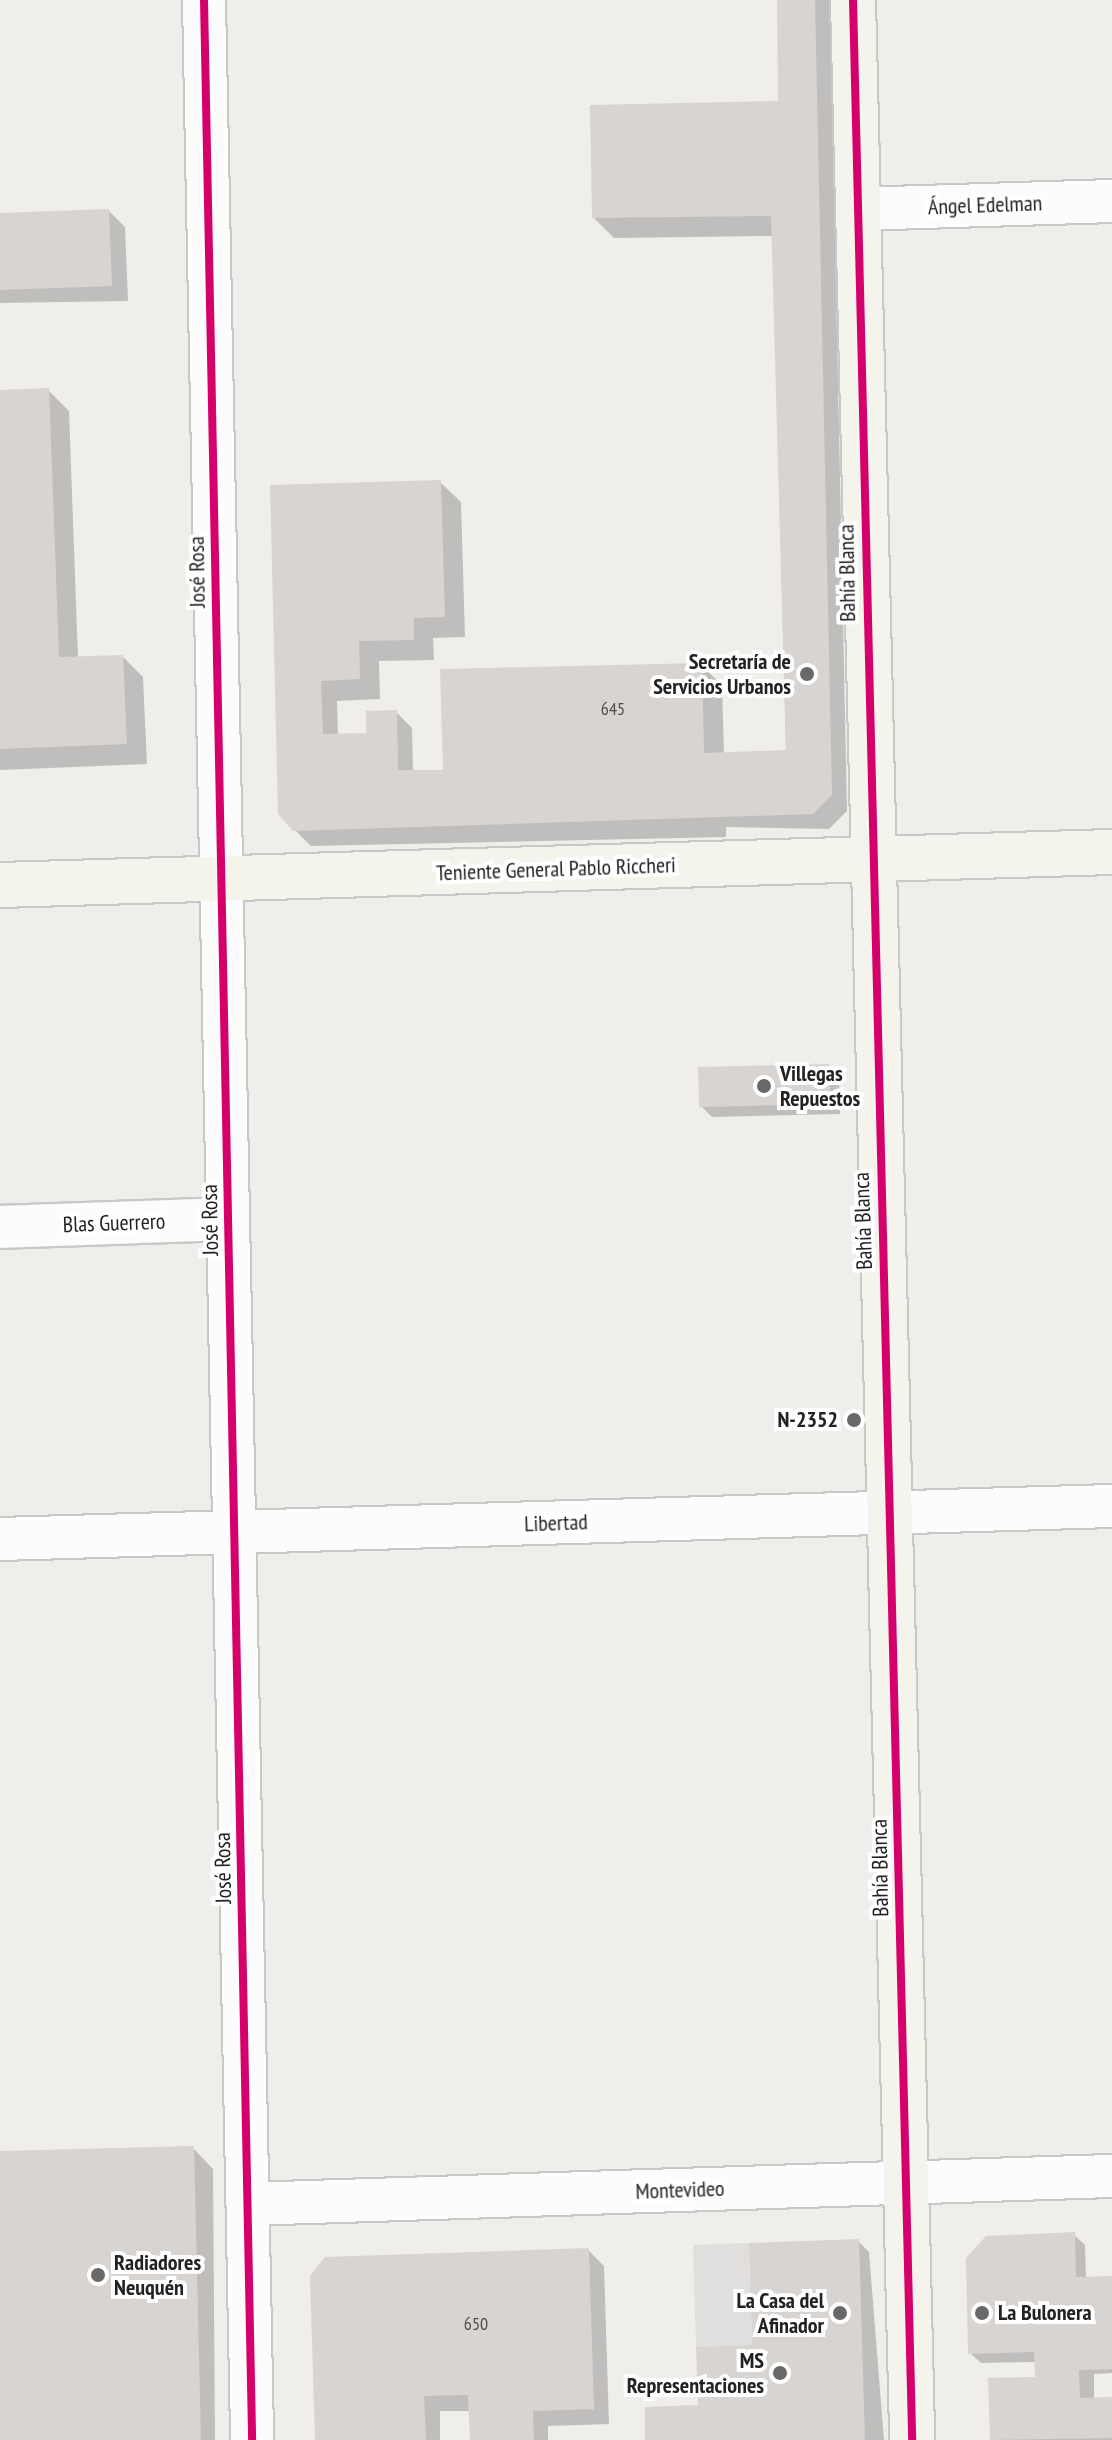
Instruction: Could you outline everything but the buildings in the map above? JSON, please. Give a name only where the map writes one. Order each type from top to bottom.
[{"type":"street","name":"José Rosa","points":[[204,0],[252,2440]]},
{"type":"street","name":"Bahía Blanca","points":[[853,0],[871,860],[912,2440]]},
{"type":"street","name":"Ángel Edelman","points":[[858,209],[1112,201]]},
{"type":"street","name":"Teniente General Pablo Riccheri","points":[[0,885],[1112,852]]},
{"type":"street","name":"Blas Guerrero","points":[[0,1227],[228,1219]]},
{"type":"street","name":"Libertad","points":[[0,1539],[1112,1506]]},
{"type":"street","name":"Montevideo","points":[[248,2204],[1112,2176]]},
{"type":"shaded area","points":[[749,2243],[752,2345],[696,2347],[693,2245]]},
{"type":"cycle path","points":[[204,0],[252,2440]]},
{"type":"cycle path","points":[[853,0],[912,2440]]},
{"type":"place","name":"Secretaría de Servicios Urbanos","points":[[807,674]]},
{"type":"place","name":"Villegas Repuestos","points":[[764,1086]]},
{"type":"place","name":"N-2352","points":[[854,1420]]},
{"type":"place","name":"Radiadores Neuquén","points":[[98,2275]]},
{"type":"place","name":"La Casa del Afinador","points":[[840,2313]]},
{"type":"place","name":"La Bulonera","points":[[982,2313]]},
{"type":"place","name":"MS Representaciones","points":[[780,2373]]}]
